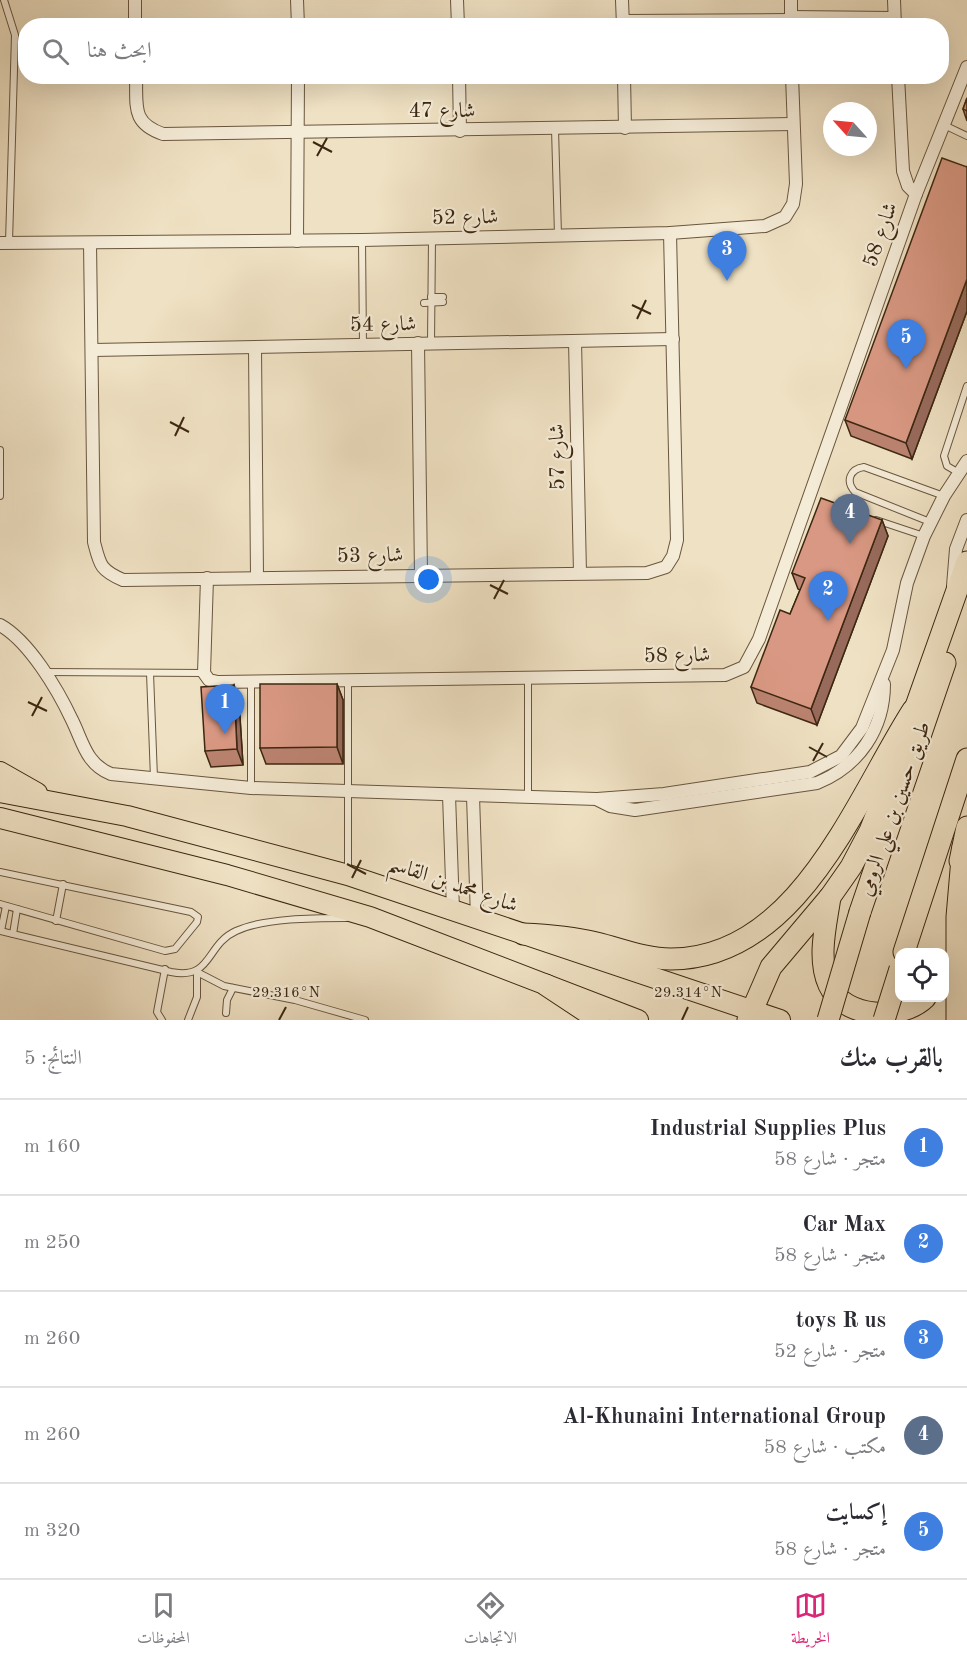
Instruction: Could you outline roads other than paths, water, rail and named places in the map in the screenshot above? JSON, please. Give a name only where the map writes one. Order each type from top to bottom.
[{"type":"highway","points":[[751,1015],[771,967],[830,897],[870,831],[913,710],[961,598],[967,562]]},
{"type":"highway","name":"طريق حسين بن علي الرومي","points":[[828,1020],[860,912],[961,598]]},
{"type":"highway","points":[[524,934],[577,939],[640,956],[669,959],[698,957],[746,938],[785,905],[827,856],[845,830],[913,710]]},
{"type":"highway","points":[[907,943],[967,759]]},
{"type":"highway","points":[[943,948],[965,837]]},
{"type":"highway","points":[[957,1020],[957,917],[965,837]]},
{"type":"highway","points":[[830,897],[824,946],[825,966],[829,984],[838,1001],[853,1012],[871,1019],[890,1019],[908,1013],[920,1002]]},
{"type":"highway","points":[[546,985],[599,1020]]},
{"type":"highway","points":[[884,1020],[895,985]]},
{"type":"main road","points":[[0,772],[14,782],[55,802]]},
{"type":"main road","name":"شارع محمد بن القاسم","points":[[0,792],[127,816],[348,875],[524,934],[751,1015],[780,1020]]},
{"type":"main road","points":[[0,818],[227,875],[370,917],[638,1020]]},
{"type":"street","points":[[135,0],[135,18]]},
{"type":"street","points":[[297,0],[298,18]]},
{"type":"street","points":[[457,0],[458,18]]},
{"type":"street","points":[[622,0],[623,18]]},
{"type":"street","points":[[791,0],[791,18]]},
{"type":"street","points":[[894,0],[894,18]]},
{"type":"street","name":"شارع 58","points":[[204,673],[209,680],[218,682],[251,682],[725,675],[744,667],[759,639],[816,499],[916,194],[967,67]]},
{"type":"street","name":"شارع 47","points":[[136,84],[137,114],[146,128],[163,134],[793,124]]},
{"type":"street","points":[[297,241],[298,84]]},
{"type":"street","points":[[459,84],[460,131]]},
{"type":"street","points":[[624,84],[625,128]]},
{"type":"street","name":"شارع 52","points":[[4,243],[558,236],[670,233],[765,226],[785,217],[793,204],[796,184],[792,84]]},
{"type":"street","name":"شارع 58","points":[[898,84],[904,178],[916,194]]},
{"type":"street","name":"شارع 53","points":[[90,243],[94,542],[101,567],[123,580],[647,573],[666,567],[673,556],[677,540],[670,233]]},
{"type":"street","name":"شارع 54","points":[[93,350],[673,339]]},
{"type":"street","name":"شارع 57","points":[[575,340],[580,573]]},
{"type":"street","points":[[418,343],[421,575]]},
{"type":"street","points":[[255,347],[257,577]]},
{"type":"street","points":[[0,625],[27,650],[60,695],[94,764],[111,774],[250,788],[528,799],[597,799],[664,794],[798,774],[822,767],[842,756],[857,739],[883,677],[897,632],[907,583],[924,536],[944,496],[967,460]]},
{"type":"street","points":[[961,598],[954,559],[967,520]]},
{"type":"street","points":[[204,673],[207,578]]},
{"type":"street","points":[[449,795],[453,910]]},
{"type":"street","points":[[473,796],[477,918]]},
{"type":"lane","points":[[4,0],[15,35],[4,243]]},
{"type":"lane","points":[[944,126],[967,136]]},
{"type":"lane","points":[[555,129],[558,236]]},
{"type":"lane","points":[[431,343],[428,301],[432,238]]},
{"type":"lane","points":[[362,240],[363,345]]},
{"type":"lane","points":[[428,301],[443,299]]},
{"type":"lane","points":[[960,473],[947,466],[944,456],[967,386]]},
{"type":"lane","points":[[0,450],[0,496]]},
{"type":"lane","points":[[930,522],[855,492],[851,487],[850,476],[853,471],[864,467],[944,496]]},
{"type":"lane","points":[[867,516],[924,536]]},
{"type":"lane","points":[[44,672],[204,673]]},
{"type":"lane","points":[[150,673],[154,779]]},
{"type":"lane","points":[[528,678],[528,799]]},
{"type":"lane","points":[[348,680],[348,875]]},
{"type":"lane","points":[[250,788],[251,682]]},
{"type":"lane","points":[[0,872],[191,912],[198,917],[197,922],[175,949],[165,951],[3,905],[1,931],[178,973],[197,972],[215,983],[296,1000],[365,1020]]},
{"type":"lane","points":[[56,921],[63,885]]},
{"type":"lane","points":[[13,934],[17,909]]},
{"type":"lane","points":[[188,1020],[196,997],[197,972],[222,939],[241,928],[298,920],[370,917]]},
{"type":"lane","points":[[162,1020],[157,1012],[165,969]]},
{"type":"lane","points":[[226,1013],[227,1000],[233,988]]},
{"type":"place","name":"toys R us","points":[[727,281]]},
{"type":"place","name":"إكسايت","points":[[906,369]]},
{"type":"place","name":"Al-Khunaini International Group","points":[[850,544]]},
{"type":"place","name":"Car Max","points":[[828,621]]},
{"type":"place","name":"Industrial Supplies Plus","points":[[225,734]]}]
